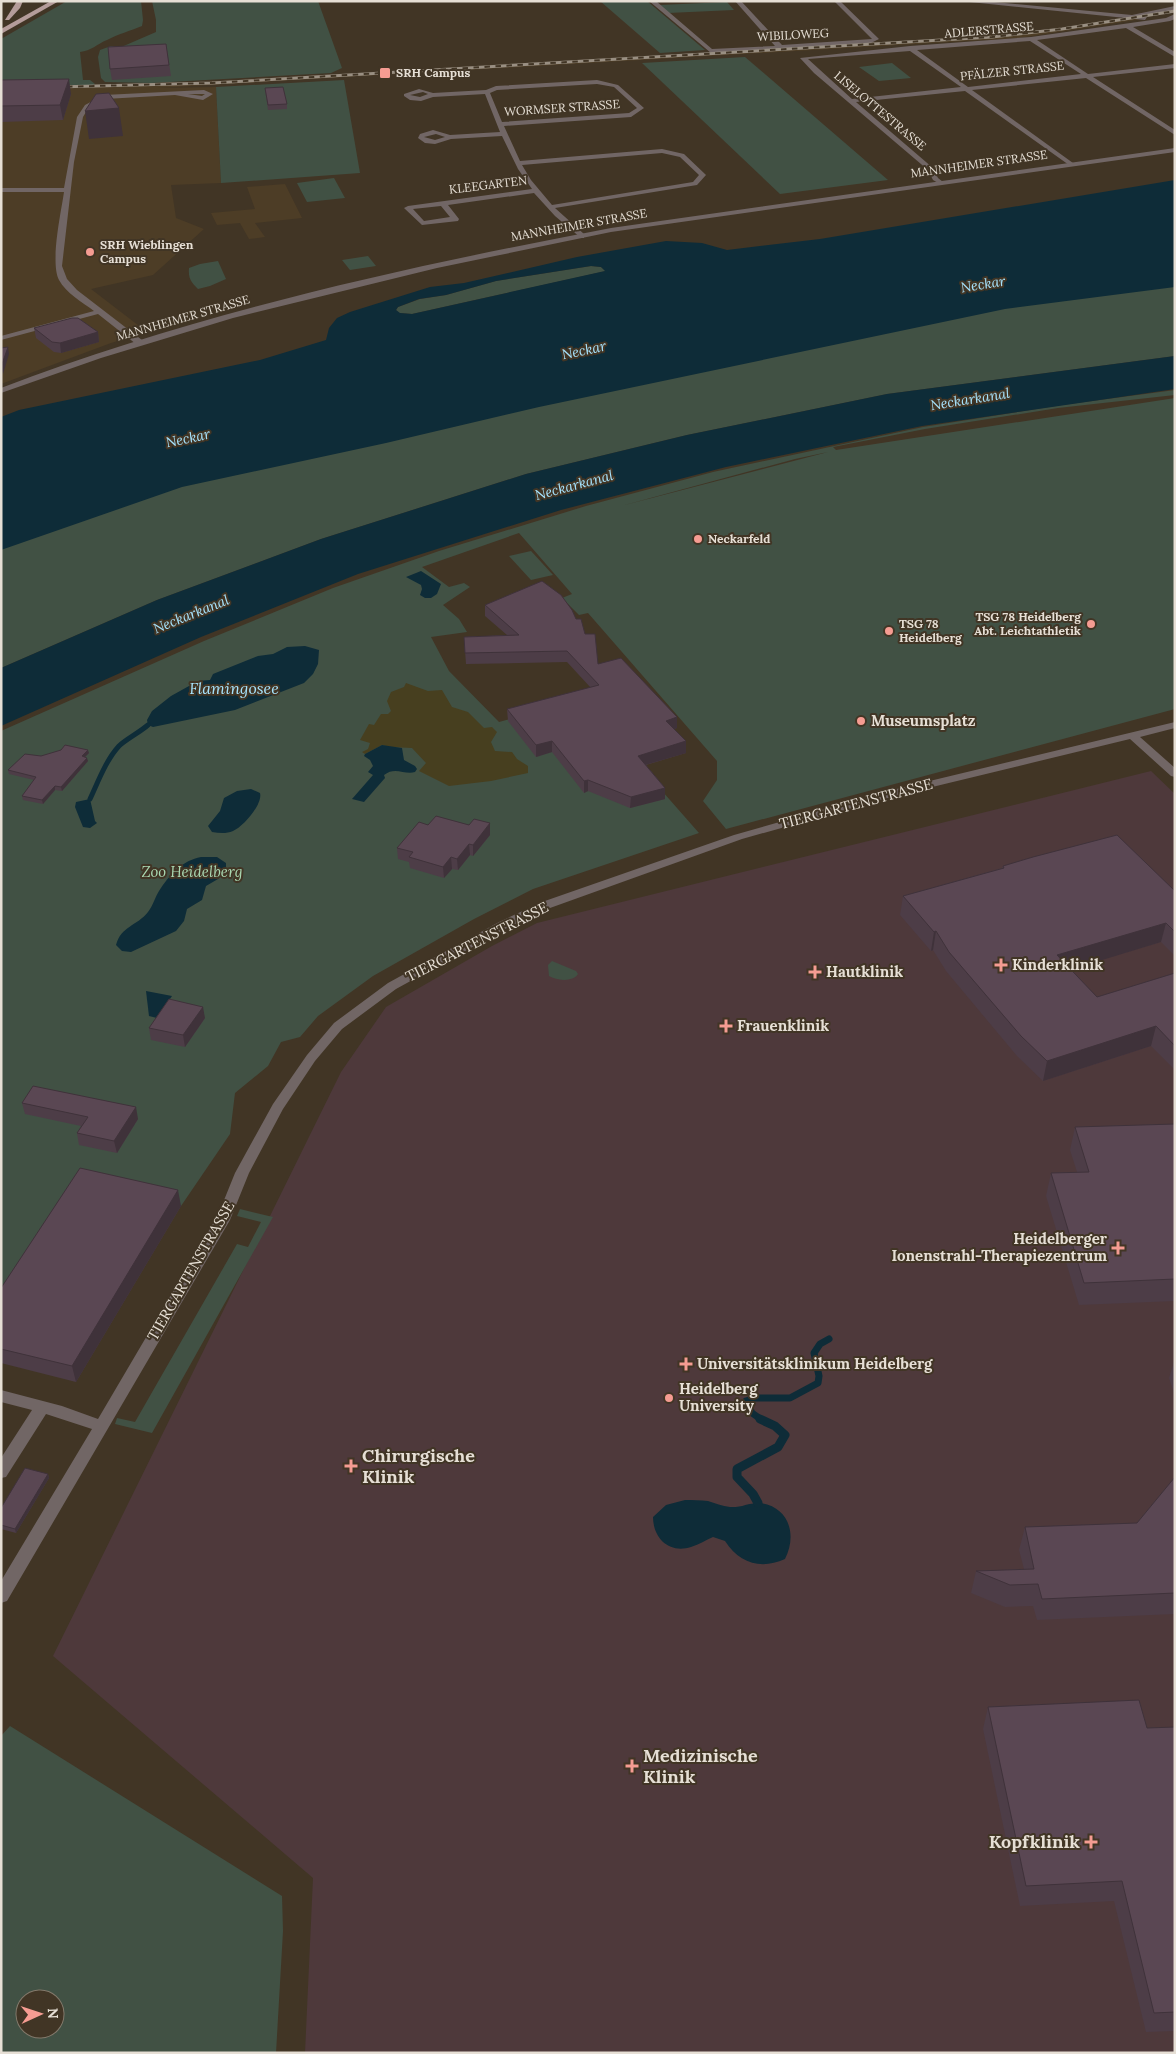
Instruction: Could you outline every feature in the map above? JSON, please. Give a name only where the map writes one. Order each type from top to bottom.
[{"type":"highway","points":[[4,20],[18,8],[20,1]]},
{"type":"highway","points":[[1,32],[56,1]]},
{"type":"highway","points":[[4,20],[23,10]]},
{"type":"street","name":"WIBILOWEG","points":[[652,1],[711,51],[869,42],[876,39],[837,1]]},
{"type":"street","points":[[738,1],[780,47]]},
{"type":"street","points":[[963,1],[1171,20]]},
{"type":"street","points":[[1134,16],[1175,8]]},
{"type":"street","name":"ADLERSTRASSE","points":[[803,58],[1030,39],[1171,20],[1175,16]]},
{"type":"street","points":[[1126,25],[1175,54]]},
{"type":"street","points":[[1030,39],[1175,133]]},
{"type":"street","points":[[910,48],[1071,164]]},
{"type":"street","name":"LISELOTTESTRASSE","points":[[803,58],[931,169],[940,182]]},
{"type":"street","name":"PFÄLZER STRASSE","points":[[852,101],[1175,66]]},
{"type":"street","name":"WORMSER STRASSE","points":[[487,92],[496,88],[597,82],[616,86],[641,108],[631,115],[499,124]]},
{"type":"street","points":[[432,95],[487,92],[499,124],[518,163],[535,190],[581,236]]},
{"type":"street","points":[[139,342],[98,312],[63,280],[58,266],[67,190],[80,117],[87,106],[104,98],[175,93]]},
{"type":"street","points":[[449,137],[504,134]]},
{"type":"street","name":"MANNHEIMER STRASSE","points":[[1,390],[139,342],[404,272],[581,236],[940,182],[1175,150]]},
{"type":"street","points":[[518,163],[662,151],[682,155],[704,175],[696,184],[551,207]]},
{"type":"street","points":[[1,190],[67,190]]},
{"type":"street","name":"KLEEGARTEN","points":[[443,203],[455,219],[422,223],[408,208],[434,204],[535,190]]},
{"type":"street","points":[[1,338],[98,312]]},
{"type":"street","name":"TIERGARTENSTRASSE","points":[[1,1596],[224,1216],[242,1173],[278,1107],[312,1058],[338,1026],[392,986],[503,925],[546,905],[729,839],[892,793],[1175,725]]},
{"type":"street","points":[[1133,736],[1175,774]]},
{"type":"street","points":[[1,1396],[100,1426]]},
{"type":"street","points":[[1,1472],[42,1407]]},
{"type":"shaded area","name":"SRH Wieblingen Campus","points":[[1128,18],[1143,19],[1019,38],[157,88],[216,87],[221,183],[171,185],[176,218],[204,229],[153,275],[91,289],[147,332],[111,343],[1,384],[1,85],[114,86],[206,82],[932,40],[1049,30]]},
{"type":"shaded area","points":[[285,184],[302,218],[255,223],[265,237],[249,239],[240,223],[217,225],[211,213],[255,209],[247,187]]},
{"type":"shaded area","name":"Universitätsklinikum Heidelberg","points":[[1151,771],[1175,794],[1175,2053],[305,2053],[313,1878],[53,1656],[341,1072],[386,1007],[492,946],[537,923]]},
{"type":"green space","points":[[67,1],[141,1],[142,26],[80,52],[83,80],[90,80],[95,84],[90,86],[1,85],[1,39]]},
{"type":"green space","points":[[152,1],[318,1],[342,68],[331,73],[151,83],[105,82],[101,78],[98,57],[100,50],[111,46],[119,48],[156,32],[156,20]]},
{"type":"green space","points":[[600,1],[647,1],[705,50],[660,53]]},
{"type":"green space","points":[[727,2],[734,10],[668,13],[659,5]]},
{"type":"green space","points":[[745,57],[888,180],[780,194],[642,63]]},
{"type":"green space","points":[[892,63],[911,78],[879,81],[859,67]]},
{"type":"green space","points":[[344,80],[360,173],[221,183],[216,87]]},
{"type":"green space","points":[[334,178],[345,198],[307,202],[297,183]]},
{"type":"green space","points":[[1175,243],[1175,356],[887,394],[687,435],[526,474],[321,539],[157,600],[1,668],[1,495]]},
{"type":"green space","points":[[368,256],[376,266],[350,270],[342,260]]},
{"type":"green space","points":[[218,261],[226,279],[198,289],[190,280],[189,268]]},
{"type":"green space","points":[[591,266],[601,267],[606,271],[412,314],[399,313],[396,310],[398,307],[420,299],[446,295],[496,281]]},
{"type":"green space","name":"Zoo Heidelberg","points":[[1175,390],[1175,395],[1058,408],[925,429],[833,447],[836,450],[1175,398],[1175,709],[726,829],[703,801],[717,780],[717,761],[588,613],[579,615],[562,598],[572,594],[519,533],[422,567],[449,587],[464,583],[470,587],[443,605],[459,619],[467,632],[431,637],[449,671],[499,722],[582,700],[699,833],[533,889],[474,919],[373,976],[318,1016],[300,1037],[281,1042],[268,1066],[235,1093],[230,1134],[181,1206],[1,1311],[1,731],[204,641],[333,588],[439,551],[586,506],[713,472],[923,427],[1062,405]],"holes":[[[828,452],[621,506],[795,459]]]},
{"type":"green space","points":[[531,551],[553,575],[531,580],[509,556]]},
{"type":"green space","points":[[552,961],[576,971],[578,974],[576,977],[569,979],[560,980],[552,978],[549,976],[548,965]]},
{"type":"green space","points":[[240,1209],[273,1217],[152,1433],[115,1424],[117,1418],[135,1422],[237,1244],[248,1247],[261,1222],[237,1216]]},
{"type":"green space","points":[[10,1726],[282,1896],[283,1931],[276,2053],[1,2053],[1,1736]]},
{"type":"sand","points":[[406,683],[428,691],[442,690],[452,707],[468,712],[484,728],[492,727],[497,732],[491,742],[495,751],[512,752],[517,759],[528,766],[528,773],[491,781],[449,786],[419,771],[426,763],[412,748],[382,745],[365,754],[362,752],[368,749],[370,743],[360,740],[369,724],[374,725],[381,714],[388,714],[391,711],[387,701],[391,692],[404,687]]},
{"type":"water","name":"Neckar","points":[[1175,180],[1175,287],[1005,309],[539,407],[386,443],[182,487],[1,550],[1,417],[19,410],[260,360],[326,340],[329,328],[337,318],[350,312],[430,287],[464,283],[577,257],[666,241],[702,243],[727,250],[820,239]],"holes":[[[591,266],[601,267],[605,271],[412,314],[400,313],[396,310],[398,307],[419,299],[446,295],[496,281]]]},
{"type":"water","name":"Neckarkanal","points":[[1175,356],[1175,389],[922,426],[726,467],[561,510],[358,574],[201,637],[1,726],[1,668],[157,600],[321,539],[526,474],[687,435],[887,394]]},
{"type":"water","points":[[421,571],[441,584],[437,594],[431,598],[425,598],[420,595],[421,585],[406,577]]},
{"type":"water","name":"Flamingosee","points":[[305,646],[319,650],[318,664],[313,674],[304,683],[235,710],[153,727],[148,725],[147,720],[152,711],[171,696],[198,681],[210,680],[213,674],[258,656],[273,654],[287,647]]},
{"type":"water","points":[[382,745],[402,748],[404,760],[417,769],[411,773],[388,772],[364,802],[352,799],[373,775],[368,772],[373,766],[370,760],[364,756],[365,754]]},
{"type":"water","points":[[251,789],[260,793],[260,798],[247,820],[237,829],[230,832],[212,832],[208,826],[220,811],[224,798],[237,791]]},
{"type":"water","points":[[90,799],[97,823],[90,828],[83,827],[75,807],[76,802]]},
{"type":"water","points":[[201,857],[217,857],[226,863],[226,871],[218,879],[206,886],[202,900],[187,909],[184,921],[176,931],[131,952],[122,951],[116,945],[118,939],[125,930],[144,917],[167,879],[188,861]]},
{"type":"water","points":[[146,991],[172,996],[157,1018],[149,1016]]},
{"type":"water","points":[[685,1500],[708,1501],[730,1507],[760,1503],[778,1510],[784,1516],[790,1532],[789,1550],[785,1559],[767,1564],[751,1562],[737,1555],[725,1541],[713,1537],[683,1549],[669,1546],[659,1538],[653,1517],[666,1505]]},
{"type":"building","points":[[166,44],[169,65],[110,69],[108,47]]},
{"type":"building","points":[[69,79],[60,105],[1,106],[1,80]]},
{"type":"building","points":[[283,87],[287,104],[268,105],[265,88]]},
{"type":"building","points":[[109,93],[119,108],[85,111],[96,94]]},
{"type":"building","points":[[78,318],[98,332],[60,343],[52,342],[34,328]]},
{"type":"building","points":[[8,347],[1,367],[1,348]]},
{"type":"building","points":[[542,581],[561,595],[576,619],[581,619],[585,634],[595,634],[598,664],[621,658],[677,717],[666,721],[686,741],[638,756],[665,788],[631,797],[588,780],[584,781],[552,741],[536,745],[507,709],[599,685],[567,651],[465,653],[464,637],[519,635],[485,605]]},
{"type":"building","points":[[65,745],[88,750],[82,756],[87,758],[61,787],[55,786],[42,800],[22,796],[36,777],[8,770],[25,754],[41,756],[61,750]]},
{"type":"building","points":[[436,816],[469,825],[474,819],[490,823],[473,845],[469,844],[457,859],[451,857],[443,867],[409,857],[413,852],[397,848],[419,822],[428,825]]},
{"type":"building","points":[[1117,835],[1175,891],[1175,932],[1166,923],[1057,955],[1097,997],[1175,973],[1175,1046],[1156,1026],[1047,1061],[1021,1036],[949,952],[936,931],[934,932],[903,896],[1004,868],[1003,866],[1033,857]]},
{"type":"building","points":[[169,999],[203,1007],[183,1035],[149,1028]]},
{"type":"building","points":[[33,1086],[136,1107],[114,1141],[77,1133],[88,1117],[22,1103]]},
{"type":"building","name":"Heidelberger Ionenstrahl-Therapiezentrum","points":[[1175,1124],[1175,1279],[1084,1283],[1051,1173],[1089,1172],[1075,1127]]},
{"type":"building","points":[[80,1168],[178,1190],[72,1366],[1,1349],[1,1288]]},
{"type":"building","points":[[25,1468],[48,1474],[15,1529],[1,1525],[1,1508]]},
{"type":"building","points":[[1175,1477],[1175,1593],[1042,1599],[1038,1584],[1010,1585],[976,1571],[1034,1569],[1025,1527],[1137,1523]]},
{"type":"building","name":"Kopfklinik","points":[[1139,1700],[1147,1728],[1175,1727],[1175,2012],[1154,2013],[1122,1881],[1026,1886],[988,1707]]},
{"type":"waterway","points":[[90,799],[114,752],[148,725]]},
{"type":"waterway","points":[[762,1420],[752,1413],[746,1401],[755,1398],[790,1398],[818,1383],[819,1376],[814,1353],[820,1344],[829,1339]]},
{"type":"waterway","points":[[758,1503],[753,1494],[737,1477],[737,1469],[778,1447],[785,1435],[775,1426],[762,1420]]},
{"type":"railway","points":[[56,87],[212,83],[992,37],[1062,29],[1175,11]]},
{"type":"place","name":"SRH Campus","points":[[385,73]]},
{"type":"place","name":"SRH Wieblingen Campus","points":[[90,252]]},
{"type":"place","name":"Neckarfeld","points":[[698,539]]},
{"type":"place","name":"TSG 78 Heidelberg Abt. Leichtathletik","points":[[1091,624]]},
{"type":"place","name":"TSG 78 Heidelberg","points":[[889,631]]},
{"type":"place","name":"Museumsplatz","points":[[861,721]]},
{"type":"place","name":"Kinderklinik","points":[[1001,965]]},
{"type":"place","name":"Hautklinik","points":[[815,972]]},
{"type":"place","name":"Frauenklinik","points":[[726,1026]]},
{"type":"place","name":"Heidelberger Ionenstrahl-Therapiezentrum","points":[[1118,1248]]},
{"type":"place","name":"Universitätsklinikum Heidelberg","points":[[686,1364]]},
{"type":"place","name":"Heidelberg University","points":[[669,1398]]},
{"type":"place","name":"Chirurgische Klinik","points":[[351,1466]]},
{"type":"place","name":"Medizinische Klinik","points":[[632,1766]]},
{"type":"place","name":"Kopfklinik","points":[[1091,1842]]}]
